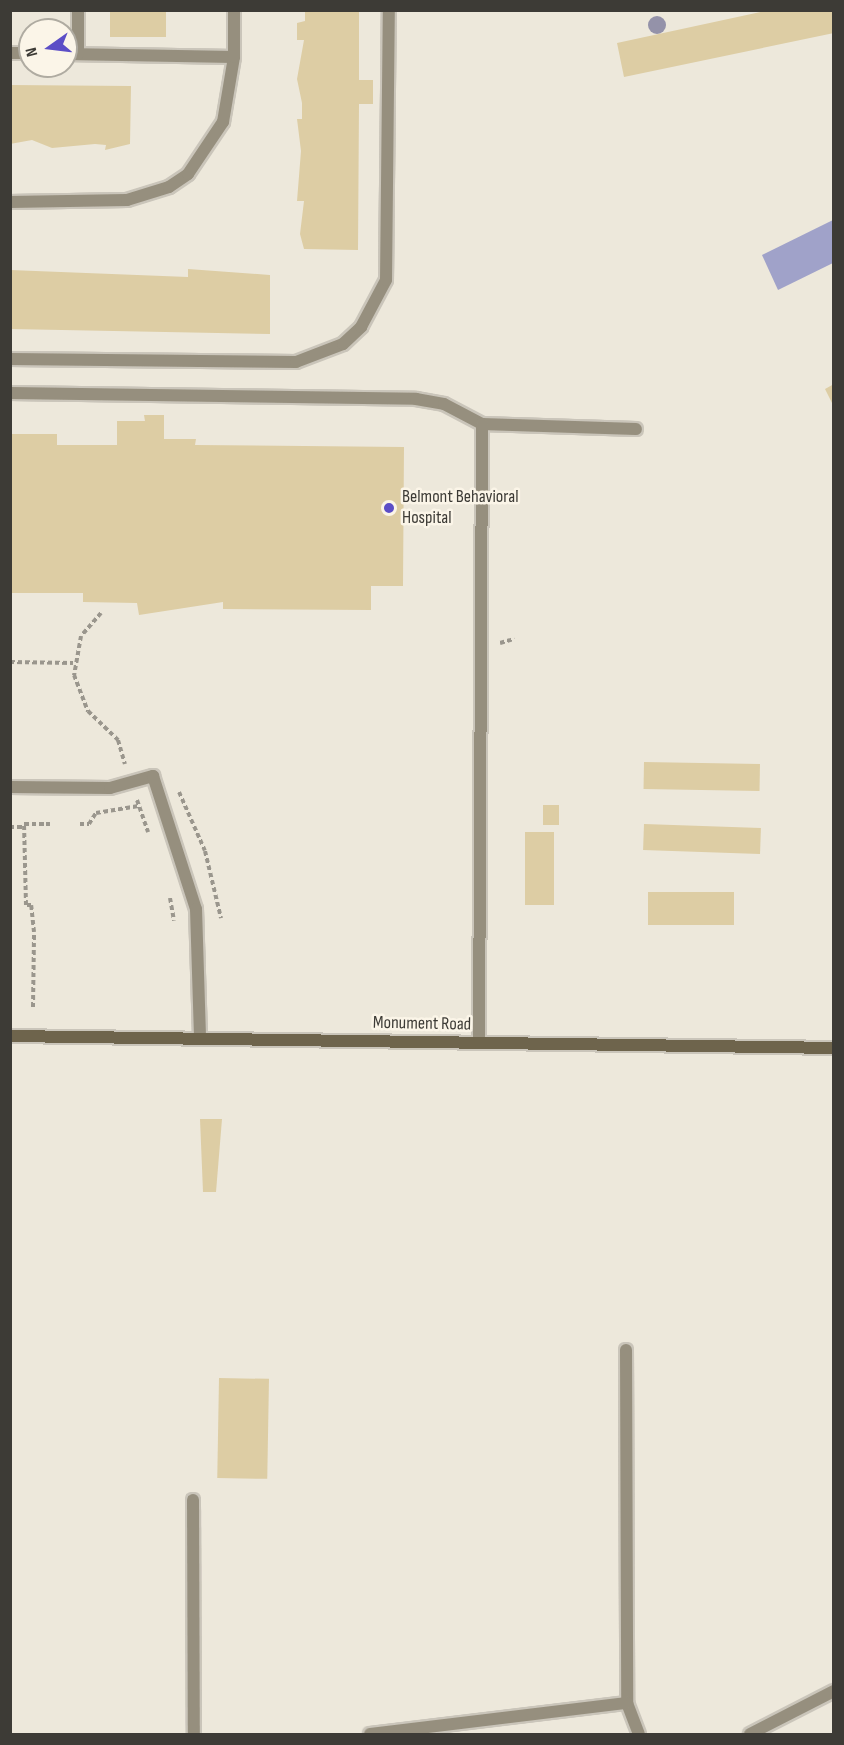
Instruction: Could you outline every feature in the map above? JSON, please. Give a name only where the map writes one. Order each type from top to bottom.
[{"type":"street","points":[[10,202],[98,203],[169,187],[215,141],[230,98],[234,57],[234,10]]},
{"type":"street","points":[[10,359],[296,362],[343,344],[361,327],[386,280],[389,10]]},
{"type":"street","points":[[78,54],[234,57]]},
{"type":"street","points":[[10,393],[416,399],[444,404],[482,424],[636,429]]},
{"type":"street","points":[[479,1043],[482,424]]},
{"type":"street","points":[[10,787],[110,788],[153,776],[196,909],[200,1038]]},
{"type":"street","name":"Monument Road","points":[[10,1036],[834,1048]]},
{"type":"street","points":[[626,1350],[627,1703],[639,1734]]},
{"type":"street","points":[[193,1500],[194,1734]]},
{"type":"street","points":[[750,1734],[834,1690]]},
{"type":"street","points":[[370,1734],[627,1703]]},
{"type":"path","points":[[101,614],[81,636],[73,663],[81,699],[118,740],[126,768]]},
{"type":"path","points":[[10,662],[73,663]]},
{"type":"path","points":[[179,792],[205,851],[220,918]]},
{"type":"path","points":[[80,824],[88,824],[96,813],[138,806]]},
{"type":"path","points":[[10,827],[50,825]]},
{"type":"path","points":[[24,827],[26,905],[31,905],[34,932],[33,1007]]},
{"type":"water","points":[[833,220],[833,263],[778,290],[762,255]]},
{"type":"building","points":[[110,10],[166,10],[166,37],[110,37]]},
{"type":"building","points":[[305,10],[359,10],[359,80],[373,80],[373,104],[359,104],[358,250],[304,249],[300,234],[304,201],[297,201],[301,151],[297,119],[302,119],[302,103],[297,79],[304,40],[297,40],[297,23],[305,21]]},
{"type":"building","points":[[770,10],[834,10],[834,33],[624,77],[617,43]]},
{"type":"building","points":[[10,85],[131,86],[130,144],[105,150],[106,145],[95,144],[52,148],[32,140],[10,144]]},
{"type":"building","points":[[188,269],[270,275],[270,334],[10,329],[10,270],[188,277]]},
{"type":"building","points":[[834,384],[834,407],[825,389]]},
{"type":"building","points":[[144,415],[164,415],[164,439],[196,439],[195,445],[404,447],[403,586],[371,586],[371,610],[223,609],[223,602],[139,615],[137,603],[83,602],[83,593],[10,593],[10,434],[57,434],[57,445],[117,445],[117,421],[145,421]]},
{"type":"building","points":[[644,762],[760,764],[760,791],[644,789]]},
{"type":"building","points":[[543,805],[559,805],[559,825],[543,825]]},
{"type":"building","points":[[644,824],[761,828],[760,854],[643,850]]},
{"type":"building","points":[[525,832],[554,832],[554,905],[525,905]]},
{"type":"building","points":[[648,892],[734,892],[734,925],[648,925]]},
{"type":"building","points":[[200,1119],[222,1119],[216,1192],[203,1192]]},
{"type":"building","points":[[219,1378],[269,1379],[267,1479],[217,1478]]},
{"type":"place","name":"Belmont Behavioral Hospital","points":[[389,508]]}]
